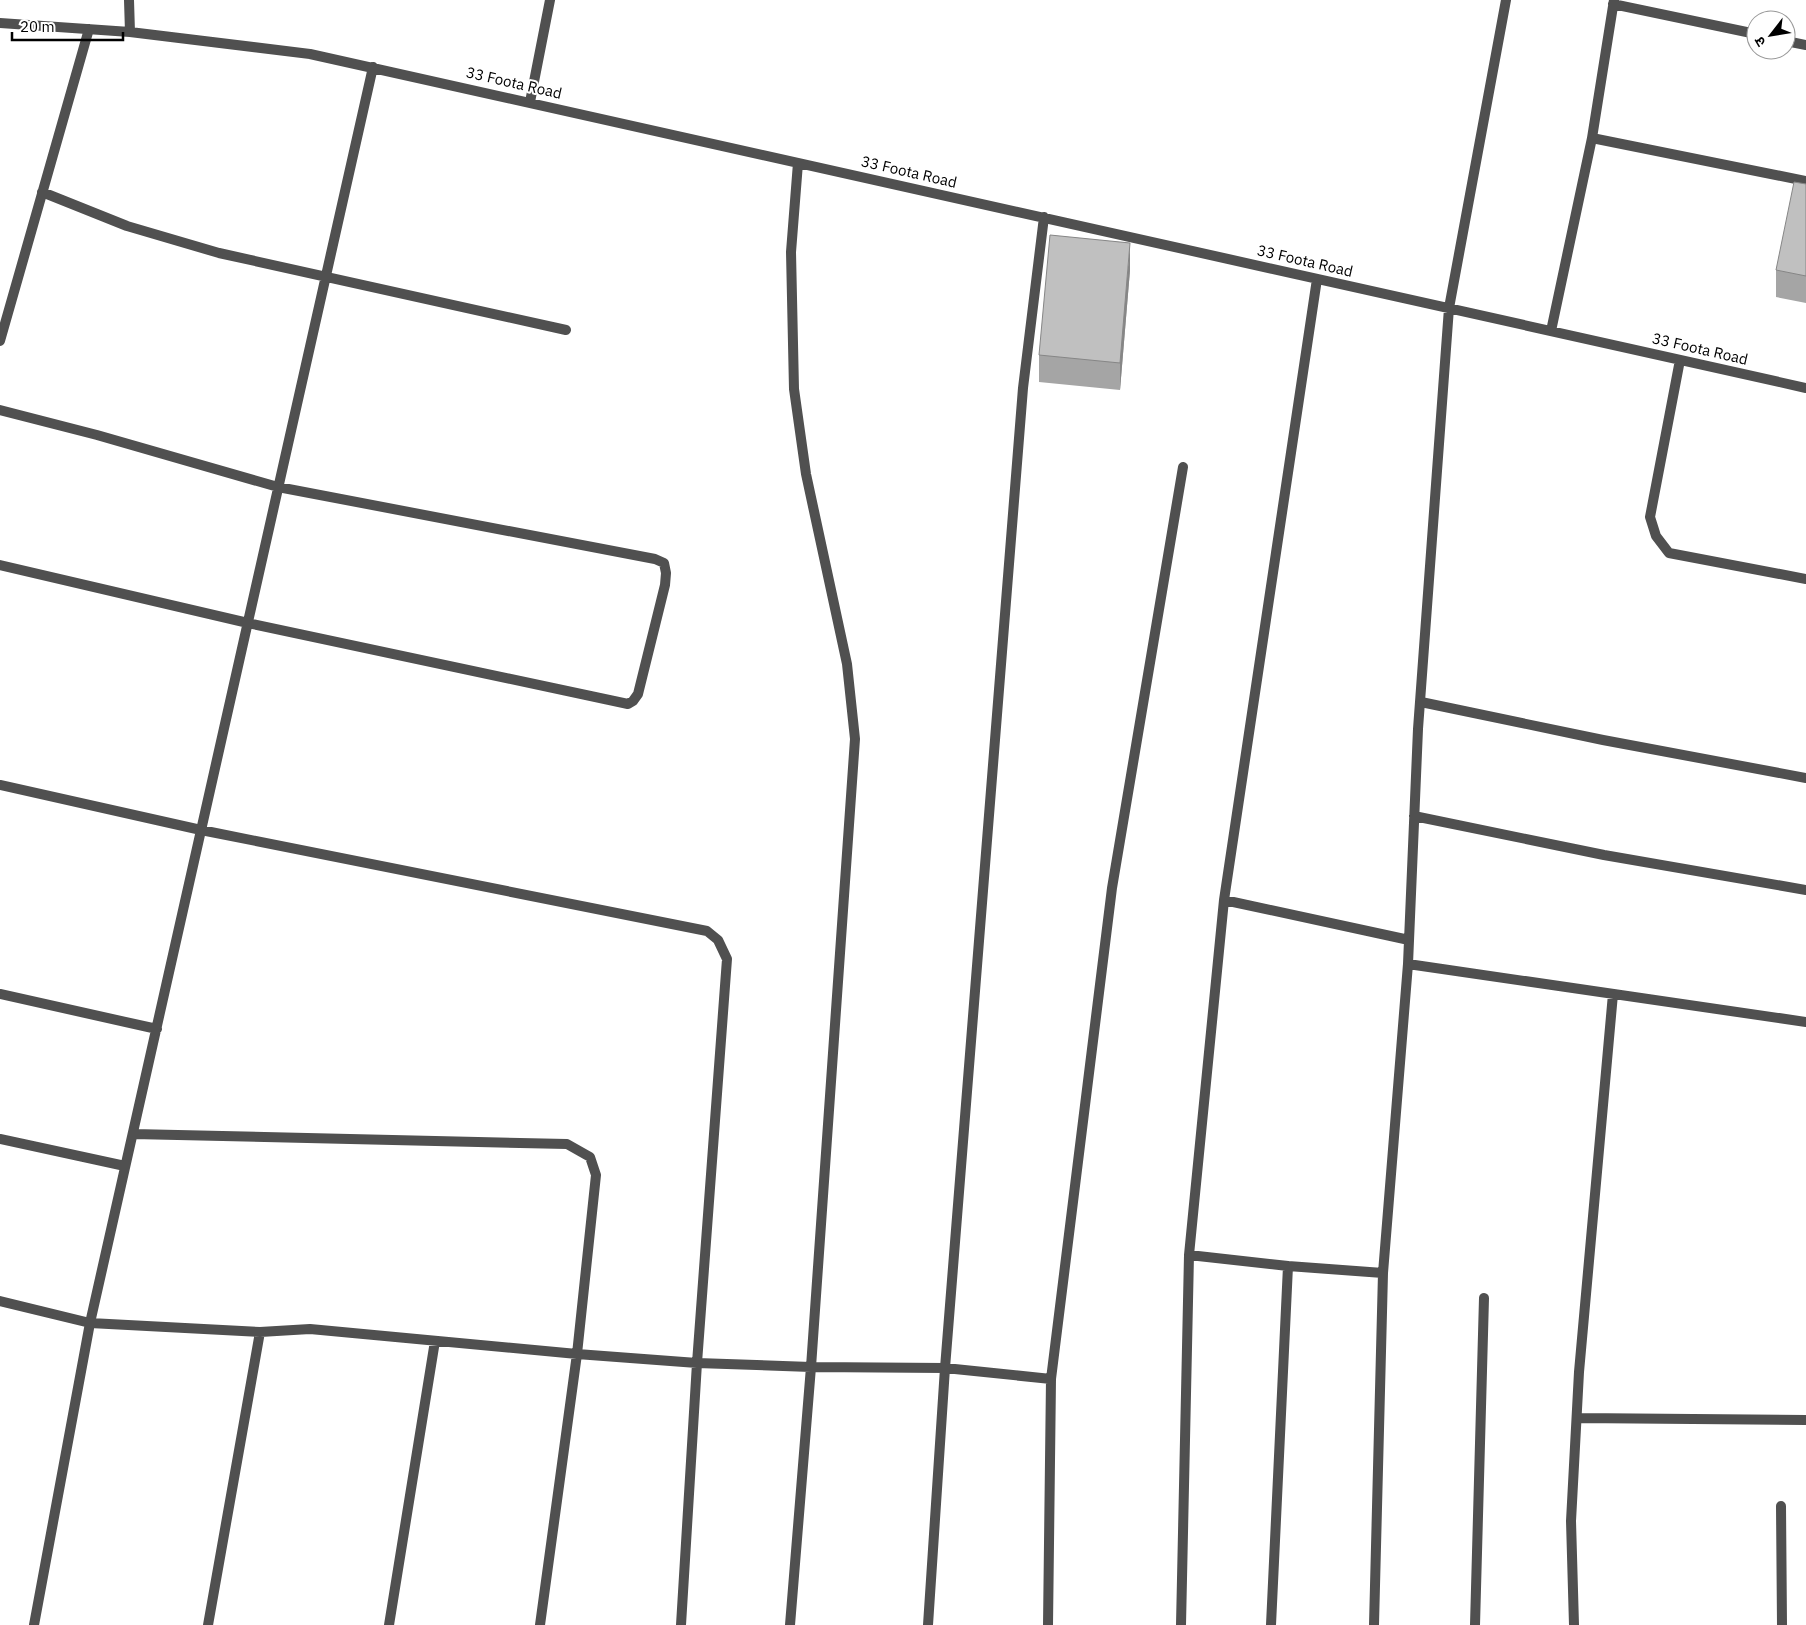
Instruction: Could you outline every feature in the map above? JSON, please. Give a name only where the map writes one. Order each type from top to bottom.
[{"type":"street","points":[[130,0],[130,32]]},
{"type":"street","points":[[530,102],[550,0]]},
{"type":"street","points":[[1374,1625],[1383,1273],[1408,964],[1421,702],[1449,308],[1506,0]]},
{"type":"street","points":[[1551,331],[1592,138],[1613,2],[1746,32]]},
{"type":"street","name":"33 Foota Road","points":[[0,23],[130,32],[310,54],[1806,388]]},
{"type":"street","points":[[0,341],[89,29]]},
{"type":"street","points":[[34,1625],[90,1323],[373,67]]},
{"type":"street","points":[[1592,138],[1806,181]]},
{"type":"street","points":[[790,1625],[811,1367],[855,739],[847,664],[806,474],[794,389],[791,252],[798,163]]},
{"type":"street","points":[[42,192],[146,231],[219,253],[566,330]]},
{"type":"street","points":[[928,1625],[945,1368],[1023,388],[1044,217]]},
{"type":"street","points":[[1182,1625],[1189,1255],[1224,900],[1317,279]]},
{"type":"street","points":[[1680,360],[1650,517],[1656,536],[1669,552],[1806,579]]},
{"type":"street","points":[[0,410],[97,435],[278,487],[655,559],[664,563],[666,572],[665,585],[638,694],[628,704],[248,623],[0,565]]},
{"type":"street","points":[[1048,1625],[1051,1379],[1112,888],[1183,467]]},
{"type":"street","points":[[1421,702],[1603,740],[1806,778]]},
{"type":"street","points":[[0,785],[201,830],[707,931],[718,940],[727,959],[697,1363],[681,1625]]},
{"type":"street","points":[[1414,816],[1604,855],[1806,890]]},
{"type":"street","points":[[1224,900],[1409,940]]},
{"type":"street","points":[[1408,964],[1806,1022]]},
{"type":"street","points":[[0,994],[156,1029]]},
{"type":"street","points":[[1574,1625],[1571,1521],[1579,1372],[1614,994]]},
{"type":"street","points":[[133,1134],[568,1144],[590,1157],[596,1174],[577,1354],[540,1625]]},
{"type":"street","points":[[0,1140],[125,1166]]},
{"type":"street","points":[[1189,1255],[1288,1266],[1383,1273]]},
{"type":"street","points":[[1272,1625],[1288,1266]]},
{"type":"street","points":[[1475,1625],[1484,1298]]},
{"type":"street","points":[[0,1301],[90,1323],[260,1332],[310,1329],[577,1354],[697,1363],[811,1367],[945,1368],[1051,1379]]},
{"type":"street","points":[[208,1625],[260,1332]]},
{"type":"street","points":[[389,1625],[435,1341]]},
{"type":"street","points":[[1577,1418],[1806,1420]]},
{"type":"street","points":[[1781,1506],[1782,1625]]},
{"type":"building","points":[[1794,182],[1806,184],[1806,276],[1776,270]]},
{"type":"building","points":[[1050,235],[1130,243],[1120,363],[1039,355]]}]
